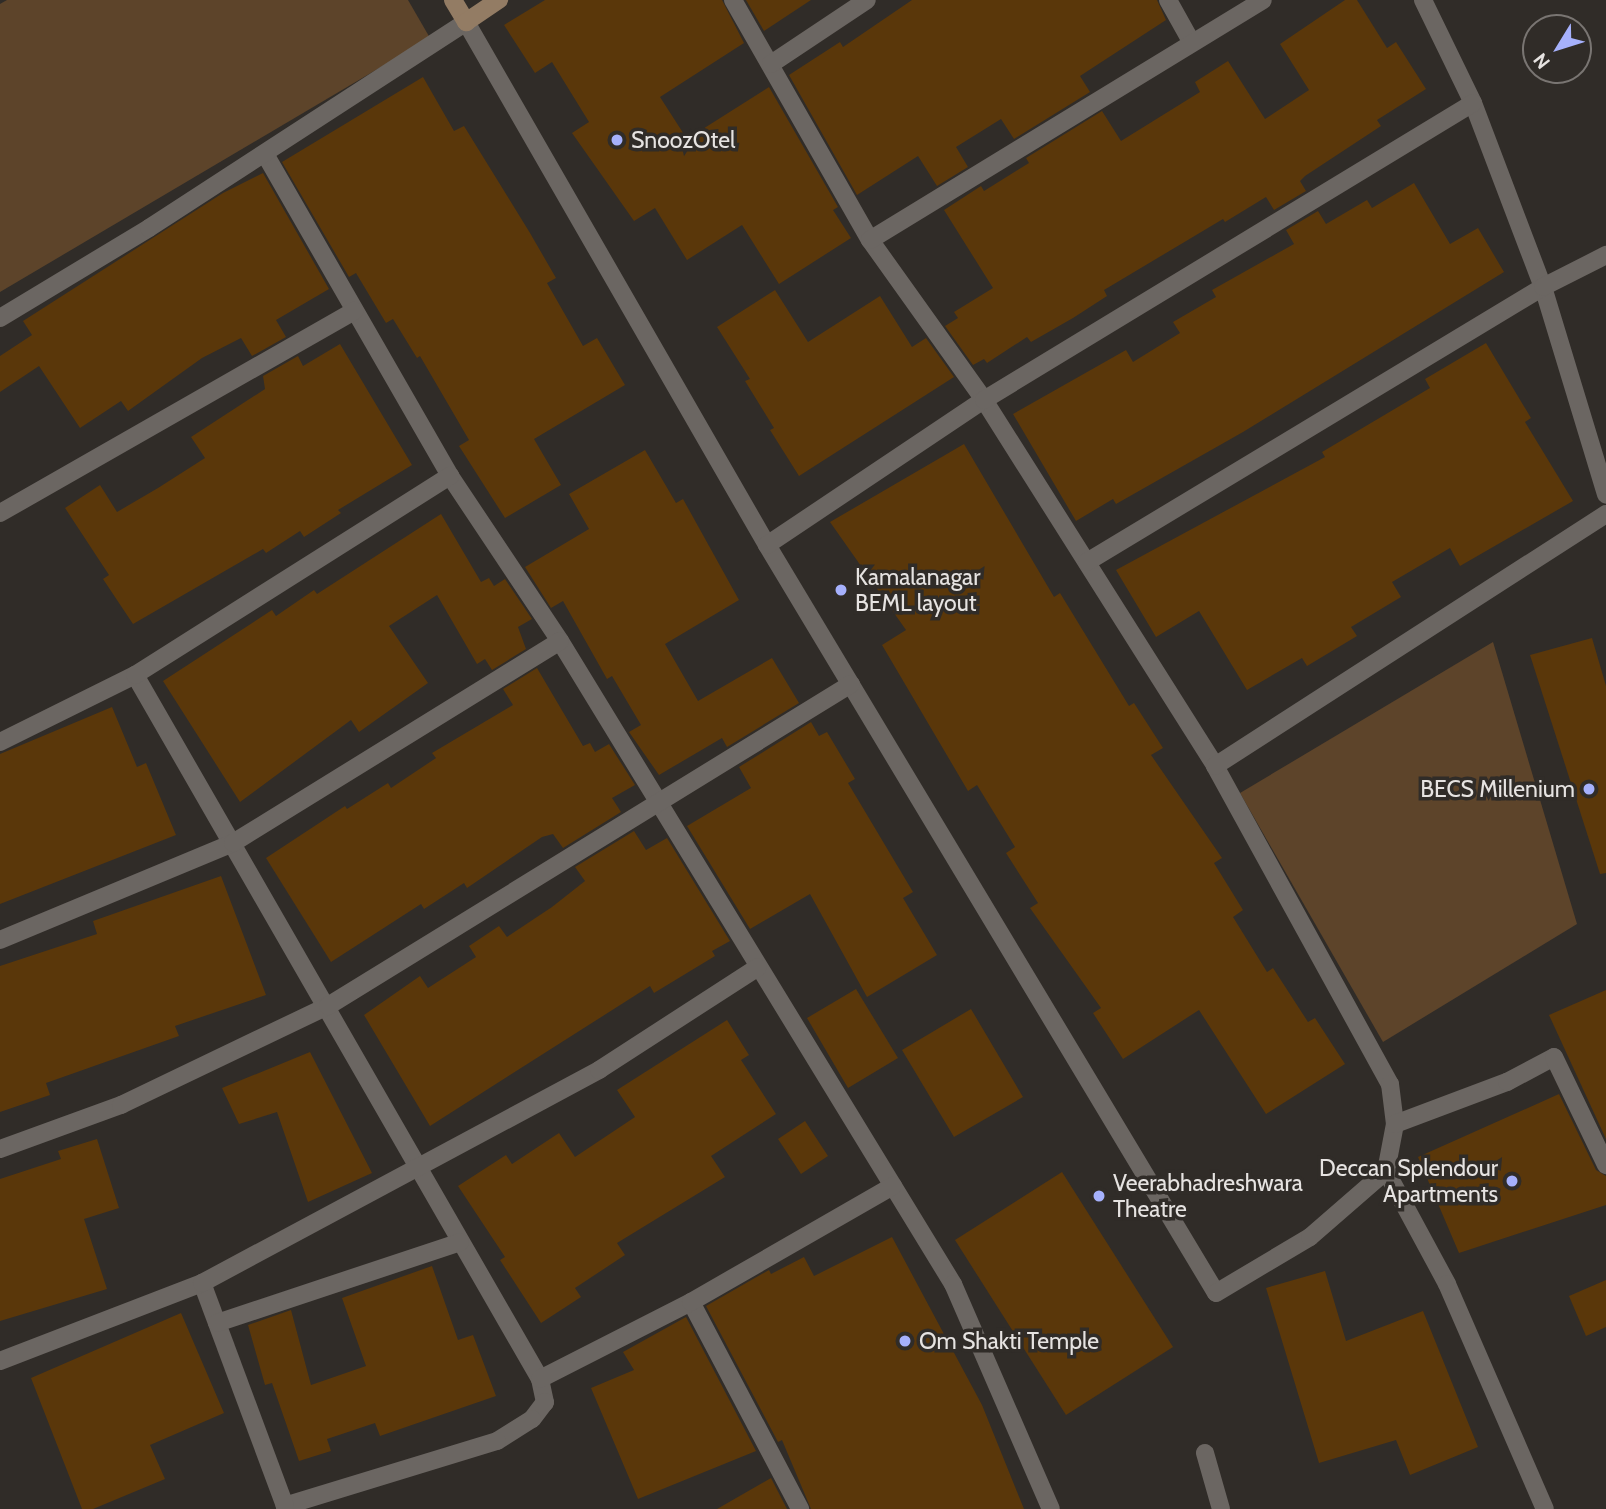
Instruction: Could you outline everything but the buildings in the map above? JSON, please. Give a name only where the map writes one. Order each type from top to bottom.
[{"type":"street","points":[[453,0],[767,545],[1216,1293],[1310,1237],[1386,1171],[1395,1124],[1390,1084],[1215,766],[984,400],[870,240],[733,0]]},
{"type":"street","points":[[0,318],[265,154],[499,0]]},
{"type":"street","points":[[771,64],[867,0]]},
{"type":"street","points":[[1168,0],[1192,43]]},
{"type":"street","points":[[870,240],[1263,0]]},
{"type":"street","points":[[1423,0],[1473,103],[1543,286],[1606,495]]},
{"type":"street","points":[[767,545],[984,400],[1473,103]]},
{"type":"street","points":[[265,154],[450,476],[559,641],[657,805],[953,1284],[1051,1509]]},
{"type":"street","points":[[1087,562],[1543,286],[1606,256]]},
{"type":"street","points":[[0,513],[355,311]]},
{"type":"street","points":[[0,741],[135,675],[450,476]]},
{"type":"street","points":[[1215,766],[1606,514]]},
{"type":"street","points":[[0,940],[233,843],[559,641]]},
{"type":"street","points":[[135,675],[328,1006],[540,1379],[545,1402],[532,1419],[498,1441],[297,1506],[285,1506],[202,1283]]},
{"type":"street","points":[[0,1149],[121,1105],[328,1006],[851,684]]},
{"type":"street","points":[[0,1361],[202,1283],[421,1169],[600,1070],[758,967]]},
{"type":"street","points":[[1395,1124],[1507,1082],[1554,1057],[1606,1165]]},
{"type":"street","points":[[1386,1171],[1447,1284],[1545,1509]]},
{"type":"street","points":[[540,1379],[691,1302],[893,1186]]},
{"type":"street","points":[[217,1323],[460,1242]]},
{"type":"street","points":[[691,1302],[800,1509]]},
{"type":"street","points":[[1205,1452],[1221,1509]]},
{"type":"shaded area","points":[[7,0],[408,0],[430,38],[0,292],[0,4]]},
{"type":"shaded area","points":[[1493,642],[1577,924],[1383,1042],[1240,793]]},
{"type":"place","name":"SnoozOtel","points":[[617,140]]},
{"type":"place","name":"Kamalanagar BEML layout","points":[[841,590]]},
{"type":"place","name":"BECS Millenium","points":[[1589,789]]},
{"type":"place","name":"Deccan Splendour Apartments","points":[[1512,1181]]},
{"type":"place","name":"Veerabhadreshwara Theatre","points":[[1099,1196]]},
{"type":"place","name":"Om Shakti Temple","points":[[905,1341]]}]
